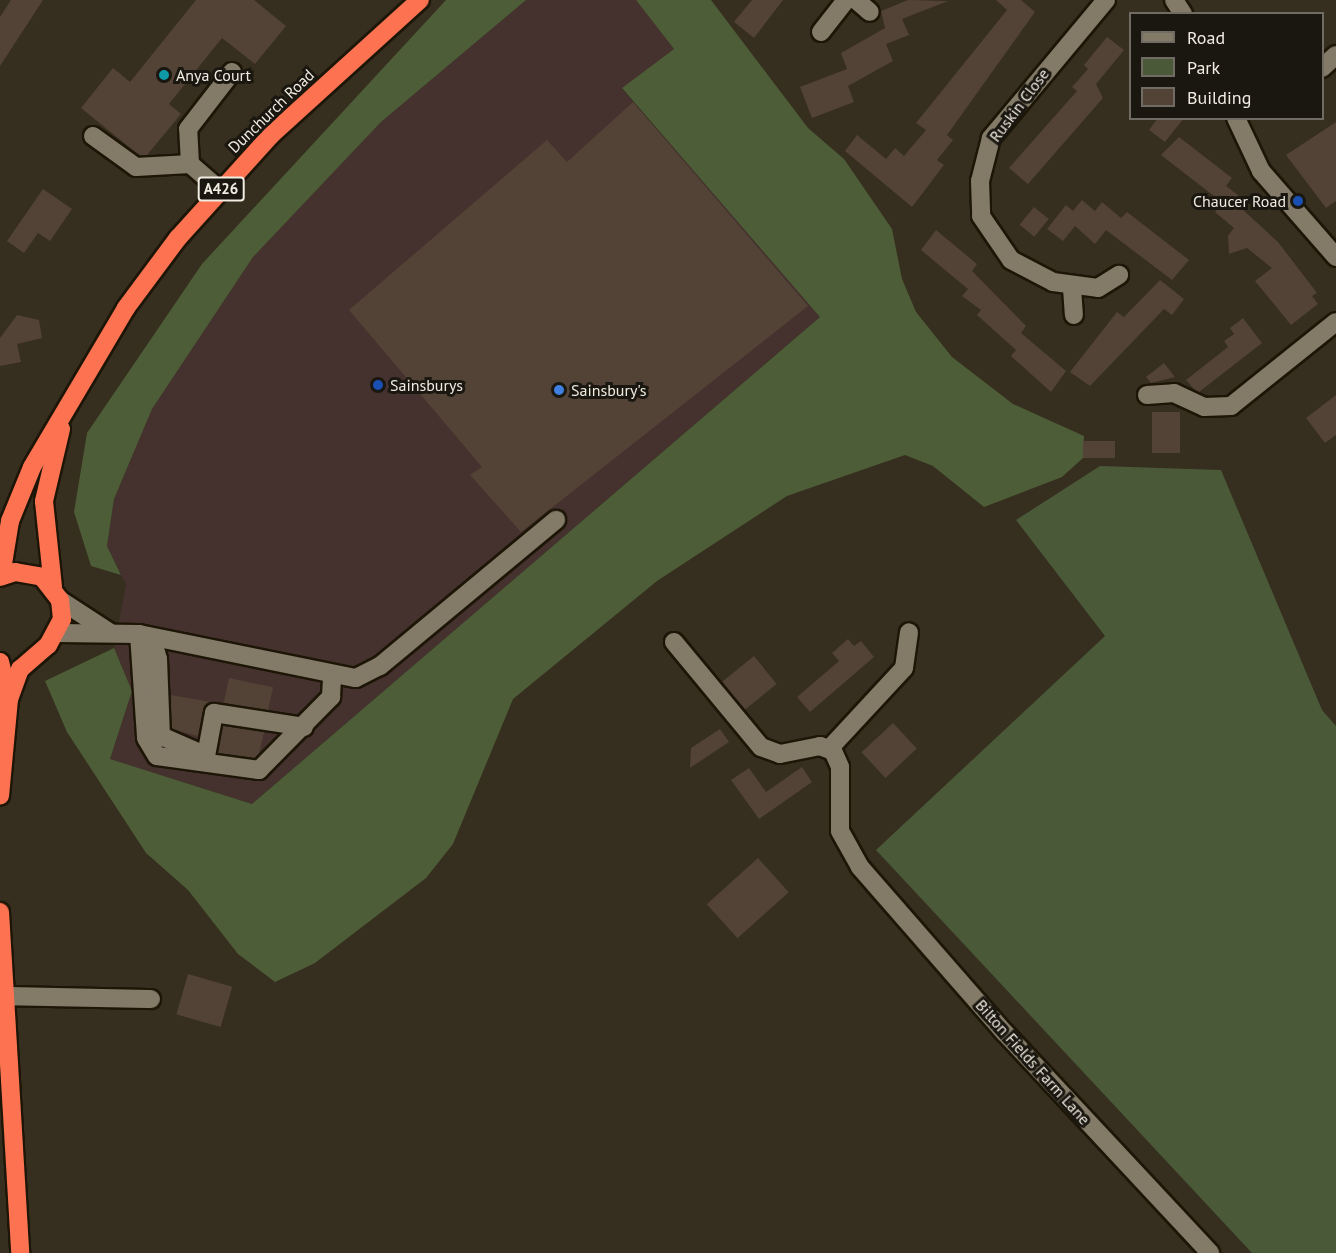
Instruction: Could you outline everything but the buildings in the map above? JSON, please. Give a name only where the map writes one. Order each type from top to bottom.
[{"type":"highway","name":"Dunchurch Road","points":[[56,594],[30,572],[1,576],[10,520],[32,467],[126,308],[220,190],[271,135],[420,0]]},
{"type":"highway","name":"Dunchurch Road","points":[[57,633],[56,594],[44,501],[65,414]]},
{"type":"highway","points":[[9,699],[33,654],[57,633]]},
{"type":"highway","points":[[0,650],[33,654]]},
{"type":"highway","points":[[0,662],[9,699],[0,796]]},
{"type":"highway","points":[[0,912],[3,1022],[20,1253]]},
{"type":"street","points":[[821,32],[846,0]]},
{"type":"street","name":"Ruskin Close","points":[[1106,0],[991,138],[980,181],[981,216],[991,239],[1011,260],[1072,288],[1098,288],[1119,274]]},
{"type":"street","points":[[1324,67],[1336,55]]},
{"type":"street","points":[[190,164],[188,129],[232,72]]},
{"type":"street","points":[[1240,120],[1261,171],[1336,257]]},
{"type":"street","points":[[93,136],[136,167],[190,164],[220,190]]},
{"type":"street","points":[[1072,288],[1074,315]]},
{"type":"street","points":[[1147,394],[1174,393],[1216,410],[1242,400],[1336,322]]},
{"type":"street","points":[[57,633],[109,632],[146,636],[356,678],[380,666],[556,520]]},
{"type":"street","points":[[56,594],[109,632]]},
{"type":"street","points":[[674,642],[761,747],[780,754],[820,746],[829,749],[904,668],[909,632]]},
{"type":"street","points":[[146,636],[146,738],[157,756],[212,758],[259,770],[304,727],[331,697],[332,675]]},
{"type":"street","points":[[212,758],[214,713],[304,727]]},
{"type":"street","name":"Bilton Fields Farm Lane","points":[[829,749],[840,767],[840,831],[860,867],[1005,1033],[1210,1253]]},
{"type":"street","points":[[4,996],[151,999]]},
{"type":"shaded area","points":[[526,0],[636,0],[674,49],[622,89],[821,316],[252,804],[110,759],[132,691],[114,648],[126,584],[107,546],[114,499],[152,409],[253,257],[381,122]]},
{"type":"green space","points":[[446,0],[526,0],[381,122],[253,257],[152,409],[114,499],[107,546],[121,575],[91,566],[74,512],[87,433],[202,264]]},
{"type":"green space","points":[[636,0],[711,0],[808,128],[844,159],[892,229],[902,279],[916,312],[952,357],[1013,404],[1084,436],[1083,458],[1062,477],[984,507],[933,466],[905,455],[787,496],[657,581],[513,699],[453,844],[426,878],[315,963],[275,982],[238,954],[188,890],[146,853],[67,732],[45,681],[114,648],[132,691],[110,759],[252,804],[820,317],[622,88],[674,49]]},
{"type":"green space","points":[[1100,466],[1221,470],[1322,710],[1336,726],[1336,1253],[1252,1253],[876,850],[1105,636],[1016,520]]},
{"type":"place","name":"Anya Court","points":[[164,75]]},
{"type":"place","name":"Chaucer Road","points":[[1298,201]]},
{"type":"place","name":"Sainsburys","points":[[378,385]]},
{"type":"place","name":"Sainsbury's","points":[[559,390]]}]
